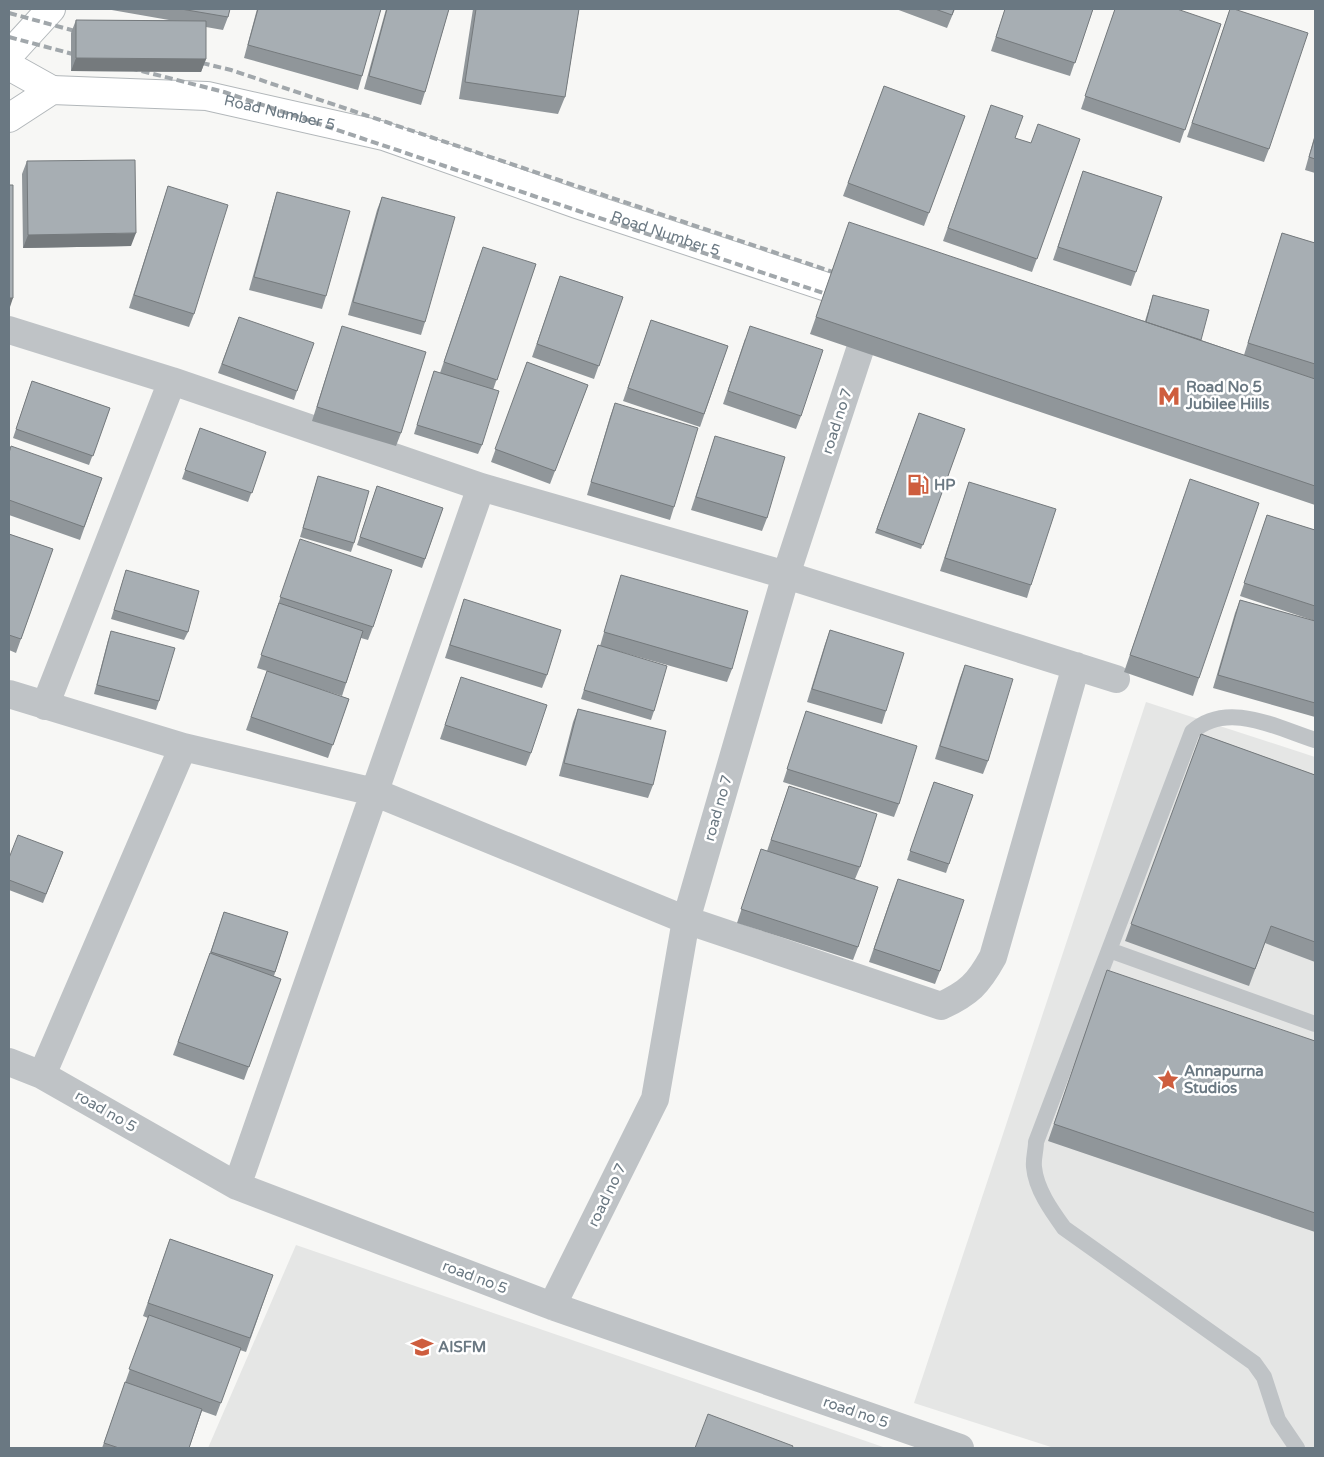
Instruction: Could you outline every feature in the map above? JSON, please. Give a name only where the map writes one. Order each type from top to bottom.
[{"type":"main road","points":[[9,55],[51,9]]},
{"type":"main road","points":[[9,66],[52,90],[9,118]]},
{"type":"main road","name":"Road Number 5","points":[[52,90],[207,96],[384,136],[577,204],[884,306]]},
{"type":"street","name":"road no 7","points":[[552,1306],[654,1099],[686,920],[786,575],[884,306]]},
{"type":"street","points":[[9,330],[172,381],[481,487],[786,575],[1116,679]]},
{"type":"street","points":[[45,706],[172,381]]},
{"type":"street","points":[[237,1186],[481,487]]},
{"type":"street","points":[[9,694],[183,747],[374,792],[686,920],[941,1006],[965,995],[984,975],[993,957],[1076,666]]},
{"type":"street","points":[[42,1075],[183,747]]},
{"type":"street","name":"road no 5","points":[[9,1062],[42,1075],[237,1186],[552,1306],[960,1448]]},
{"type":"lane","points":[[1297,1448],[1278,1420],[1264,1377],[1254,1363],[1064,1228],[1050,1209],[1040,1188],[1034,1167],[1036,1142],[1192,732],[1200,724],[1212,719],[1242,716],[1315,740]]},
{"type":"lane","points":[[1109,950],[1315,1024]]},
{"type":"shaded area","name":"Annapurna Studios","points":[[1146,702],[1315,757],[1315,1448],[1054,1448],[914,1403]]},
{"type":"shaded area","name":"AISFM","points":[[296,1245],[886,1448],[208,1448]]},
{"type":"building","points":[[181,9],[230,9],[228,17]]},
{"type":"building","points":[[258,9],[381,9],[362,76],[248,45]]},
{"type":"building","points":[[387,9],[449,9],[425,92],[369,76]]},
{"type":"building","points":[[476,9],[579,9],[565,97],[465,82]]},
{"type":"building","points":[[935,9],[954,9],[952,15]]},
{"type":"building","points":[[1005,9],[1093,9],[1075,63],[996,37]]},
{"type":"building","points":[[1115,9],[1177,9],[1221,24],[1185,130],[1085,96]]},
{"type":"building","points":[[1230,9],[1308,33],[1269,149],[1192,123]]},
{"type":"building","points":[[76,20],[206,21],[206,59],[76,58]]},
{"type":"building","points":[[884,86],[965,116],[929,213],[848,183]]},
{"type":"building","points":[[991,105],[1023,116],[1015,138],[1031,143],[1038,124],[1080,139],[1037,259],[948,228]]},
{"type":"building","points":[[1315,137],[1315,159],[1309,157]]},
{"type":"building","points":[[135,160],[136,233],[28,235],[27,161]]},
{"type":"building","points":[[1083,171],[1162,197],[1136,272],[1058,247]]},
{"type":"building","points":[[9,185],[13,185],[13,298],[9,298]]},
{"type":"building","points":[[168,186],[228,205],[194,314],[134,295]]},
{"type":"building","points":[[277,192],[350,211],[326,296],[254,277]]},
{"type":"building","points":[[382,197],[455,217],[425,322],[353,302]]},
{"type":"building","points":[[849,222],[1315,379],[1315,486],[816,317]]},
{"type":"building","points":[[1282,233],[1315,243],[1315,364],[1248,343]]},
{"type":"building","points":[[483,247],[536,264],[497,380],[444,362]]},
{"type":"building","points":[[560,276],[623,297],[599,366],[537,344]]},
{"type":"building","points":[[1153,295],[1209,310],[1201,340],[1146,322]]},
{"type":"building","points":[[239,317],[314,343],[297,391],[222,364]]},
{"type":"building","points":[[651,320],[728,346],[704,414],[628,388]]},
{"type":"building","points":[[342,326],[426,352],[401,433],[317,407]]},
{"type":"building","points":[[750,326],[823,350],[801,416],[728,391]]},
{"type":"building","points":[[527,362],[588,385],[555,471],[495,449]]},
{"type":"building","points":[[434,371],[499,391],[482,445],[417,425]]},
{"type":"building","points":[[32,381],[110,408],[93,456],[16,429]]},
{"type":"building","points":[[615,403],[698,428],[674,507],[591,482]]},
{"type":"building","points":[[919,413],[965,429],[923,545],[877,529]]},
{"type":"building","points":[[200,428],[266,452],[252,493],[185,470]]},
{"type":"building","points":[[715,436],[785,457],[767,518],[696,497]]},
{"type":"building","points":[[11,446],[102,478],[84,527],[9,500],[9,453]]},
{"type":"building","points":[[318,476],[369,491],[354,543],[303,528]]},
{"type":"building","points":[[1190,479],[1259,503],[1199,678],[1130,655]]},
{"type":"building","points":[[969,482],[1056,509],[1031,585],[945,558]]},
{"type":"building","points":[[377,486],[443,508],[425,559],[360,537]]},
{"type":"building","points":[[1267,515],[1315,530],[1315,606],[1244,583]]},
{"type":"building","points":[[9,534],[53,549],[21,639],[9,635]]},
{"type":"building","points":[[300,539],[392,570],[373,627],[280,597]]},
{"type":"building","points":[[126,570],[199,591],[188,632],[114,610]]},
{"type":"building","points":[[621,575],[748,611],[732,669],[604,632]]},
{"type":"building","points":[[464,599],[561,630],[547,675],[450,645]]},
{"type":"building","points":[[1240,600],[1315,621],[1315,703],[1218,675]]},
{"type":"building","points":[[279,603],[363,631],[346,683],[261,655]]},
{"type":"building","points":[[830,630],[904,653],[886,711],[812,689]]},
{"type":"building","points":[[111,631],[175,648],[159,701],[97,685]]},
{"type":"building","points":[[598,645],[667,666],[654,711],[584,690]]},
{"type":"building","points":[[965,665],[1013,679],[988,761],[940,746]]},
{"type":"building","points":[[267,671],[349,699],[333,745],[251,717]]},
{"type":"building","points":[[461,677],[547,705],[531,753],[445,725]]},
{"type":"building","points":[[578,709],[666,731],[653,785],[564,763]]},
{"type":"building","points":[[806,711],[917,746],[899,804],[787,769]]},
{"type":"building","points":[[1201,734],[1315,775],[1315,942],[1271,926],[1255,969],[1131,924]]},
{"type":"building","points":[[934,782],[973,795],[949,864],[910,851]]},
{"type":"building","points":[[789,786],[877,814],[860,867],[771,840]]},
{"type":"building","points":[[18,835],[63,852],[46,894],[9,880],[9,858]]},
{"type":"building","points":[[761,849],[878,887],[858,947],[741,909]]},
{"type":"building","points":[[898,879],[964,900],[940,971],[874,949]]},
{"type":"building","points":[[224,912],[288,932],[275,972],[211,952]]},
{"type":"building","points":[[210,953],[281,979],[249,1067],[178,1042]]},
{"type":"building","points":[[1107,970],[1315,1041],[1315,1213],[1054,1124]]},
{"type":"building","points":[[170,1239],[273,1275],[250,1338],[148,1303]]},
{"type":"building","points":[[149,1315],[241,1348],[221,1403],[129,1369]]},
{"type":"building","points":[[125,1382],[202,1409],[189,1448],[119,1448],[104,1443]]},
{"type":"building","points":[[708,1414],[793,1446],[792,1448],[695,1448]]},
{"type":"railway","points":[[9,13],[86,34]]},
{"type":"railway","points":[[9,37],[84,57]]},
{"type":"railway","points":[[190,60],[231,70],[845,276]]},
{"type":"railway","points":[[130,68],[224,92],[838,298]]},
{"type":"place","name":"Road No 5 Jubilee Hills","points":[[1169,396]]},
{"type":"place","name":"HP","points":[[918,485]]},
{"type":"place","name":"Annapurna Studios","points":[[1168,1080]]},
{"type":"place","name":"AISFM","points":[[422,1347]]}]
